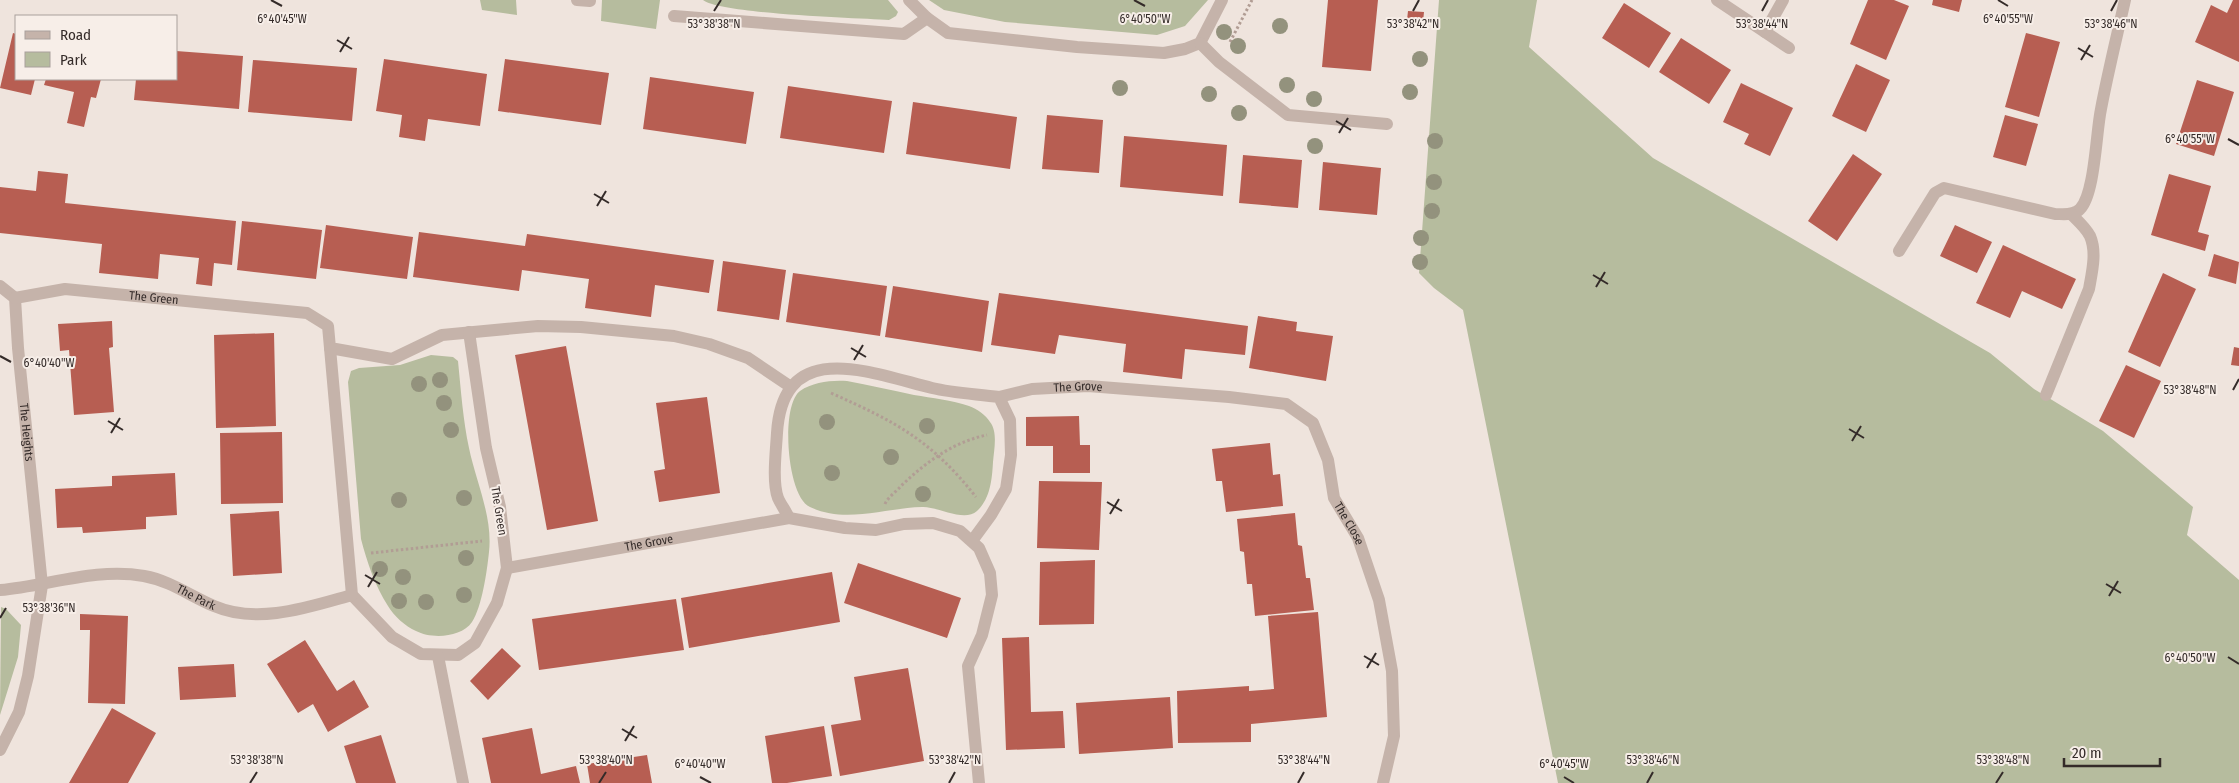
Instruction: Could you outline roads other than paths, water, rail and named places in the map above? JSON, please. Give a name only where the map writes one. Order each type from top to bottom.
[{"type":"street","points":[[577,0],[590,1]]},
{"type":"street","points":[[909,0],[927,18],[948,33],[1077,47],[1164,52],[1185,49],[1200,43],[1222,0]]},
{"type":"street","points":[[1717,0],[1790,48]]},
{"type":"street","points":[[1765,32],[1783,0]]},
{"type":"street","points":[[1899,251],[1935,193],[1944,188],[2055,214],[2071,214],[2080,210],[2087,199],[2100,111],[2125,0]]},
{"type":"street","points":[[674,16],[904,34],[927,18]]},
{"type":"street","points":[[1200,43],[1219,62],[1288,114],[1388,124]]},
{"type":"street","points":[[2046,395],[2089,288],[2093,270],[2093,250],[2090,235],[2071,214]]},
{"type":"street","points":[[0,286],[15,298]]},
{"type":"street","name":"The Green","points":[[15,298],[65,289],[308,313],[328,326],[352,595],[392,637],[421,654],[438,656],[458,655],[475,643],[497,603],[507,568],[500,507],[486,448],[469,332]]},
{"type":"street","name":"The Heights","points":[[15,298],[18,348],[42,584]]},
{"type":"street","points":[[330,348],[392,359],[442,335],[538,326],[674,336],[709,344],[748,358],[796,383],[778,421],[775,464],[777,497],[789,518]]},
{"type":"street","name":"The Grove","points":[[796,383],[811,371],[830,367],[886,375],[933,388],[999,397],[1032,389],[1088,386],[1158,391]]},
{"type":"street","name":"The Close","points":[[1158,391],[1286,404],[1313,424],[1328,460],[1334,498],[1358,538],[1380,600],[1392,671],[1394,736],[1383,783]]},
{"type":"street","points":[[972,542],[991,515],[1006,488],[1011,455],[1010,420],[999,397]]},
{"type":"street","name":"The Grove","points":[[507,568],[789,518],[845,528],[876,530],[904,524],[933,523],[960,531],[979,548],[990,573],[992,595],[982,635],[968,666],[979,783]]},
{"type":"street","name":"The Park","points":[[0,590],[109,574],[144,576],[184,589],[214,607],[244,614],[289,612],[352,595]]},
{"type":"street","points":[[0,750],[19,712],[28,676],[42,584]]},
{"type":"street","points":[[438,656],[463,783]]}]
